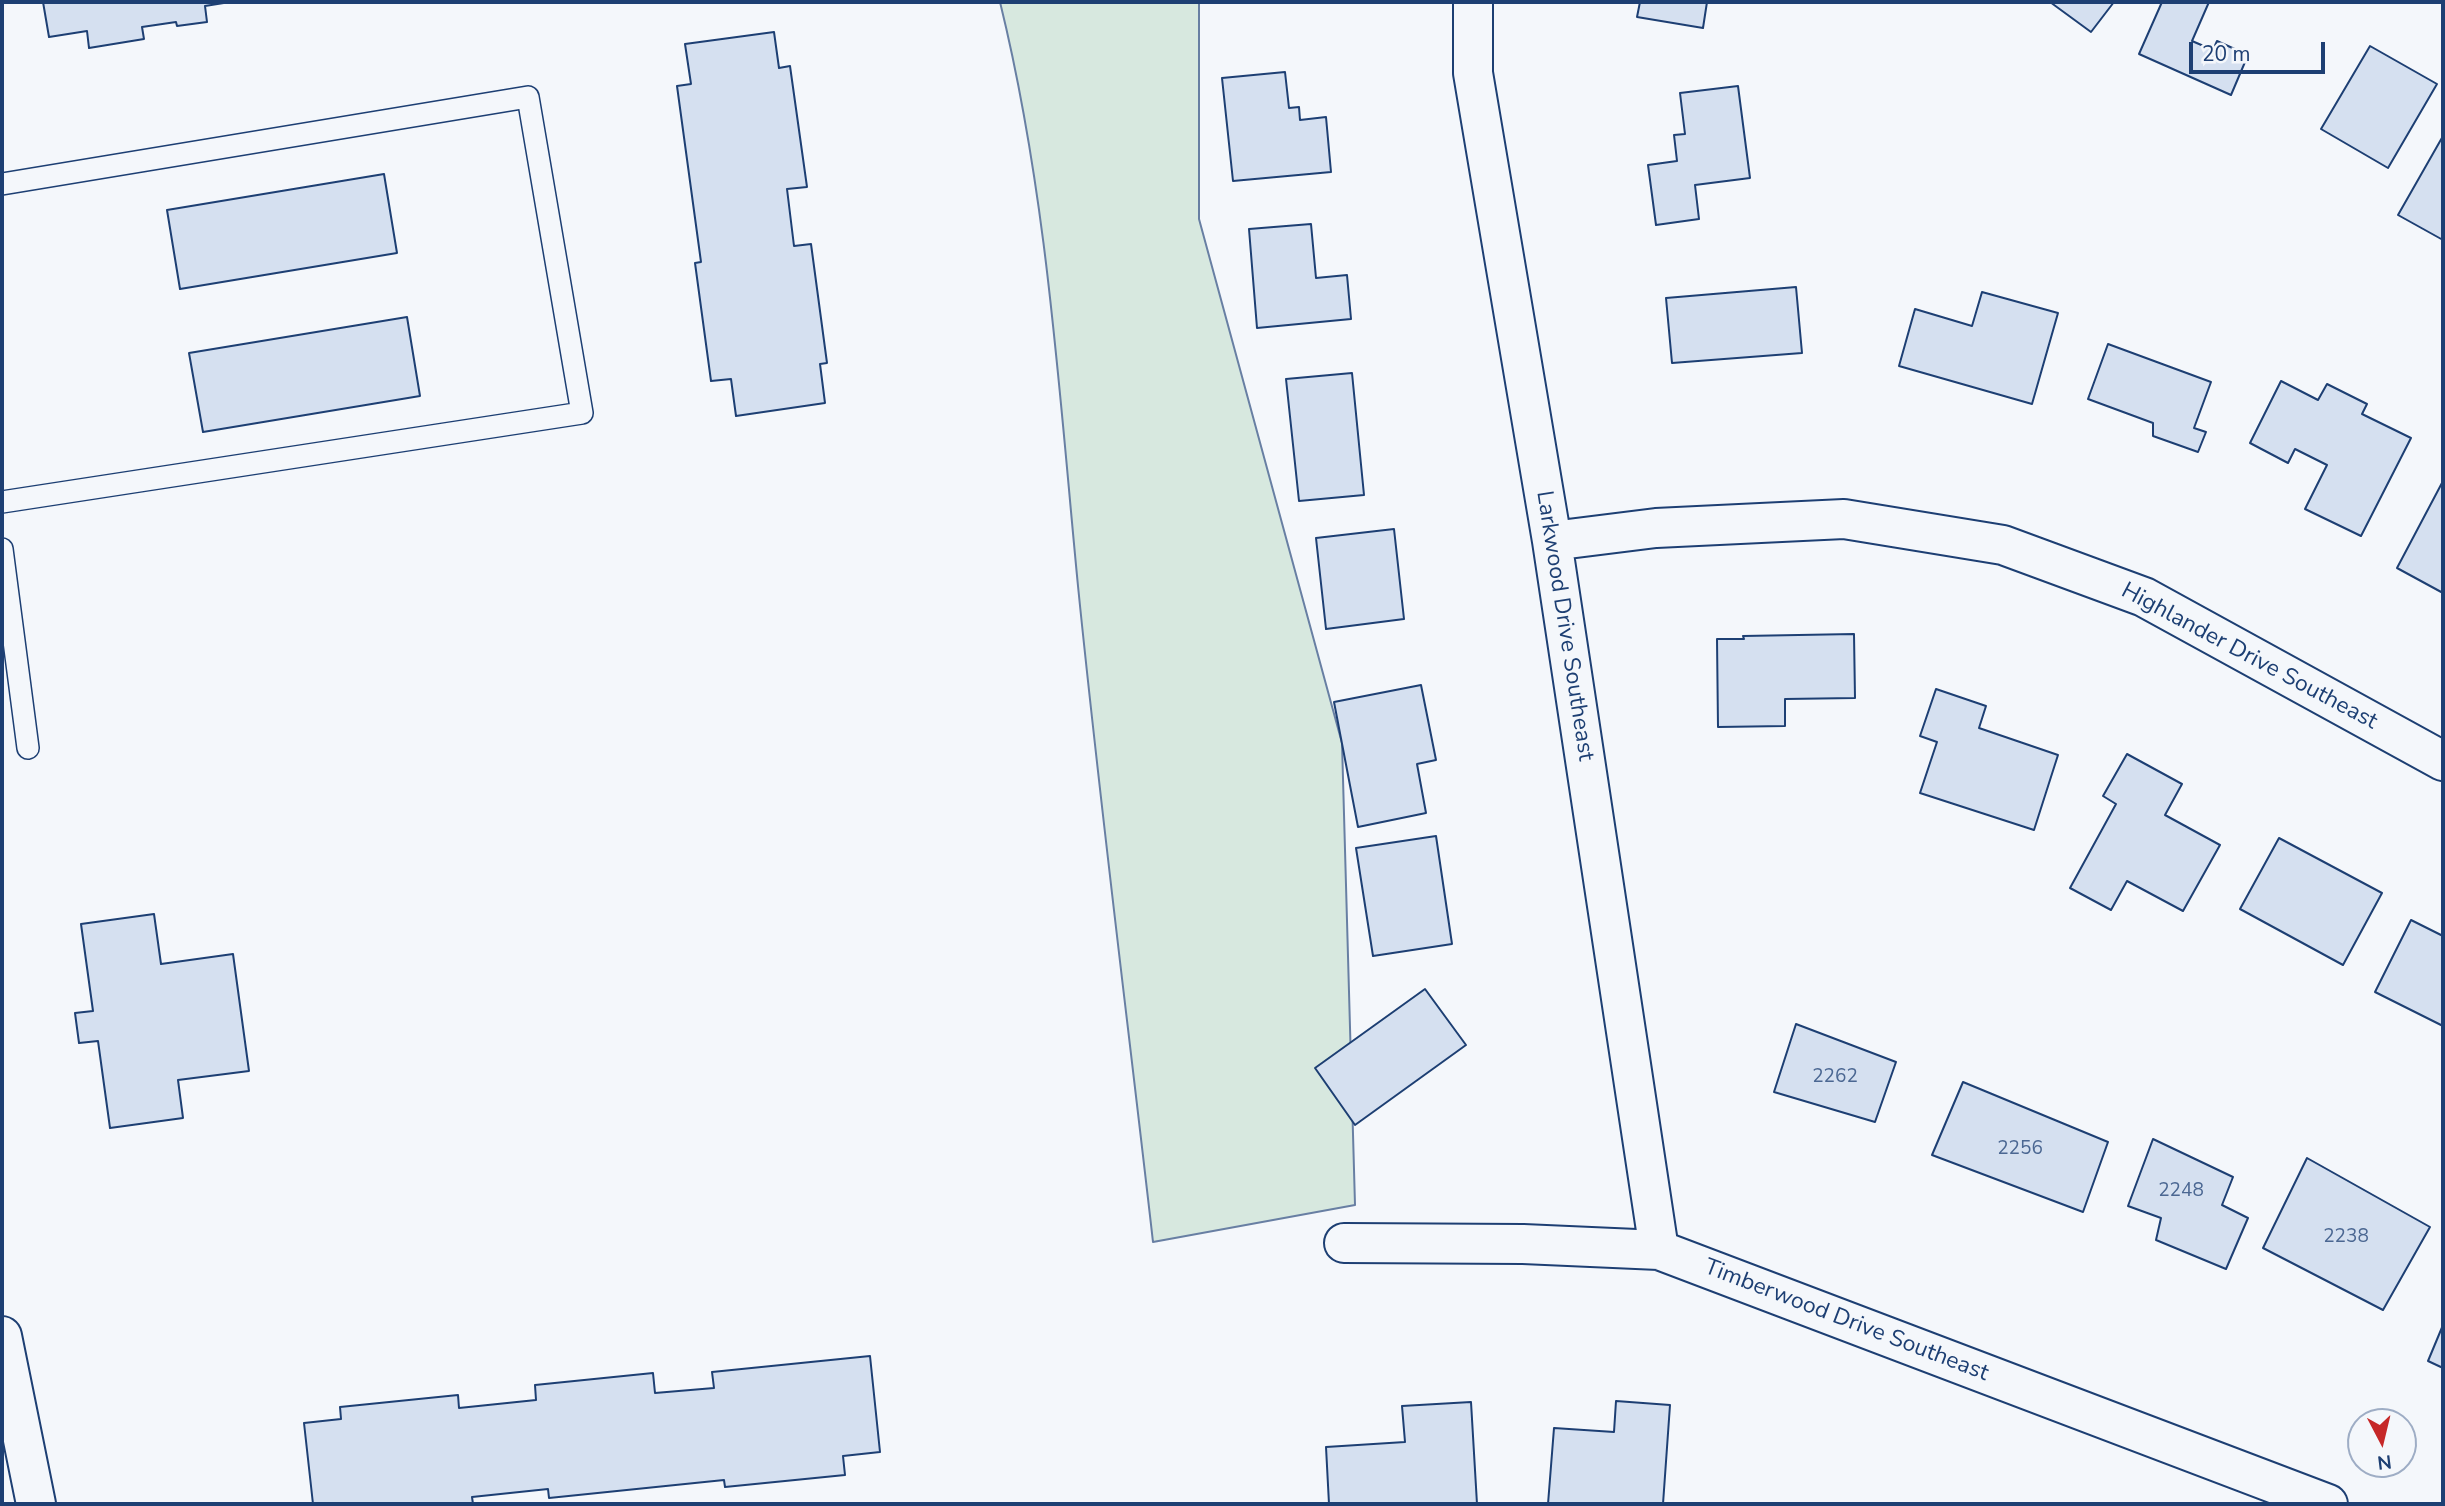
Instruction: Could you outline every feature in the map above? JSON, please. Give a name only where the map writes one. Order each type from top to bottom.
[{"type":"street","name":"Larkwood Drive Southeast","points":[[1473,2],[1473,73],[1552,541],[1659,1250]]},
{"type":"street","name":"Highlander Drive Southeast","points":[[1552,541],[1656,528],[1844,519],[2003,545],[2144,597],[2443,761]]},
{"type":"street","name":"Timberwood Drive Southeast","points":[[1344,1243],[1523,1244],[1659,1250],[2328,1504]]},
{"type":"street","points":[[2,1336],[36,1504]]},
{"type":"lane","points":[[2,184],[528,97],[582,413],[2,502]]},
{"type":"lane","points":[[2,549],[28,748]]},
{"type":"shaded area","points":[[1000,2],[1199,2],[1199,219],[1342,743],[1355,1205],[1153,1242],[1078,586],[1050,292],[1029,146]]},
{"type":"building","points":[[43,2],[230,2],[205,6],[207,22],[177,26],[176,22],[142,27],[144,39],[89,48],[87,31],[49,37]]},
{"type":"building","points":[[1640,2],[1707,2],[1703,28],[1637,17]]},
{"type":"building","points":[[2050,2],[2114,2],[2091,32]]},
{"type":"building","points":[[2162,2],[2209,2],[2192,41],[2213,50],[2217,41],[2248,55],[2231,95],[2139,54]]},
{"type":"building","points":[[774,32],[779,68],[790,66],[807,187],[787,189],[794,246],[811,244],[827,363],[820,364],[825,403],[736,416],[731,379],[711,381],[695,263],[701,262],[677,86],[691,84],[685,44]]},
{"type":"building","points":[[2370,46],[2437,84],[2388,168],[2321,129]]},
{"type":"building","points":[[1285,72],[1289,108],[1299,107],[1300,120],[1326,117],[1331,172],[1233,181],[1222,78]]},
{"type":"building","points":[[1738,86],[1750,178],[1695,185],[1699,219],[1656,225],[1648,165],[1677,161],[1674,135],[1685,134],[1680,93]]},
{"type":"building","points":[[2443,136],[2443,240],[2398,215]]},
{"type":"building","points":[[384,174],[397,253],[180,289],[167,210]]},
{"type":"building","points":[[1311,224],[1316,278],[1347,275],[1351,319],[1257,328],[1249,229]]},
{"type":"building","points":[[1796,287],[1802,353],[1672,363],[1666,298]]},
{"type":"building","points":[[1982,292],[2058,313],[2032,404],[1899,366],[1915,309],[1972,326]]},
{"type":"building","points":[[407,317],[420,396],[203,432],[189,353]]},
{"type":"building","points":[[2108,344],[2211,382],[2194,428],[2206,432],[2198,452],[2153,436],[2153,423],[2088,399]]},
{"type":"building","points":[[1352,373],[1364,495],[1299,501],[1286,379]]},
{"type":"building","points":[[2281,381],[2318,400],[2327,384],[2367,404],[2362,414],[2411,438],[2361,536],[2305,509],[2327,465],[2295,449],[2288,463],[2250,443]]},
{"type":"building","points":[[2443,481],[2443,593],[2397,568]]},
{"type":"building","points":[[1394,529],[1404,619],[1326,629],[1316,538]]},
{"type":"building","points":[[1854,634],[1855,698],[1785,699],[1785,726],[1718,727],[1717,639]]},
{"type":"building","points":[[1421,685],[1436,760],[1417,764],[1426,813],[1358,827],[1334,702]]},
{"type":"building","points":[[1936,689],[1986,706],[1979,728],[2058,755],[2034,830],[1920,793],[1937,742],[1920,736]]},
{"type":"building","points":[[2127,754],[2182,784],[2165,815],[2220,845],[2183,911],[2127,881],[2111,910],[2070,888],[2116,804],[2103,796]]},
{"type":"building","points":[[1436,836],[1452,944],[1373,956],[1356,848]]},
{"type":"building","points":[[2279,838],[2382,893],[2343,965],[2240,909]]},
{"type":"building","points":[[154,914],[161,964],[233,954],[249,1071],[178,1080],[183,1118],[110,1128],[98,1041],[79,1043],[75,1013],[93,1011],[81,924]]},
{"type":"building","points":[[2411,920],[2443,936],[2443,1026],[2375,992]]},
{"type":"building","points":[[1425,989],[1466,1045],[1355,1125],[1315,1068]]},
{"type":"building","points":[[1796,1024],[1896,1062],[1875,1122],[1774,1092]]},
{"type":"building","points":[[1963,1082],[2108,1142],[2083,1212],[1932,1155]]},
{"type":"building","points":[[2153,1139],[2233,1177],[2222,1205],[2248,1218],[2226,1269],[2156,1240],[2161,1218],[2128,1206]]},
{"type":"building","points":[[2307,1158],[2430,1227],[2383,1310],[2263,1248]]},
{"type":"building","points":[[2443,1325],[2443,1368],[2428,1361]]},
{"type":"building","points":[[870,1356],[880,1452],[843,1456],[845,1475],[725,1487],[724,1480],[549,1498],[548,1489],[472,1497],[473,1504],[313,1504],[304,1423],[341,1419],[340,1407],[458,1395],[459,1408],[536,1400],[535,1385],[653,1373],[655,1393],[714,1388],[712,1372]]},
{"type":"building","points":[[1616,1401],[1670,1405],[1663,1504],[1548,1504],[1554,1428],[1614,1432]]},
{"type":"building","points":[[1471,1402],[1477,1504],[1329,1504],[1326,1447],[1405,1442],[1402,1406]]}]
